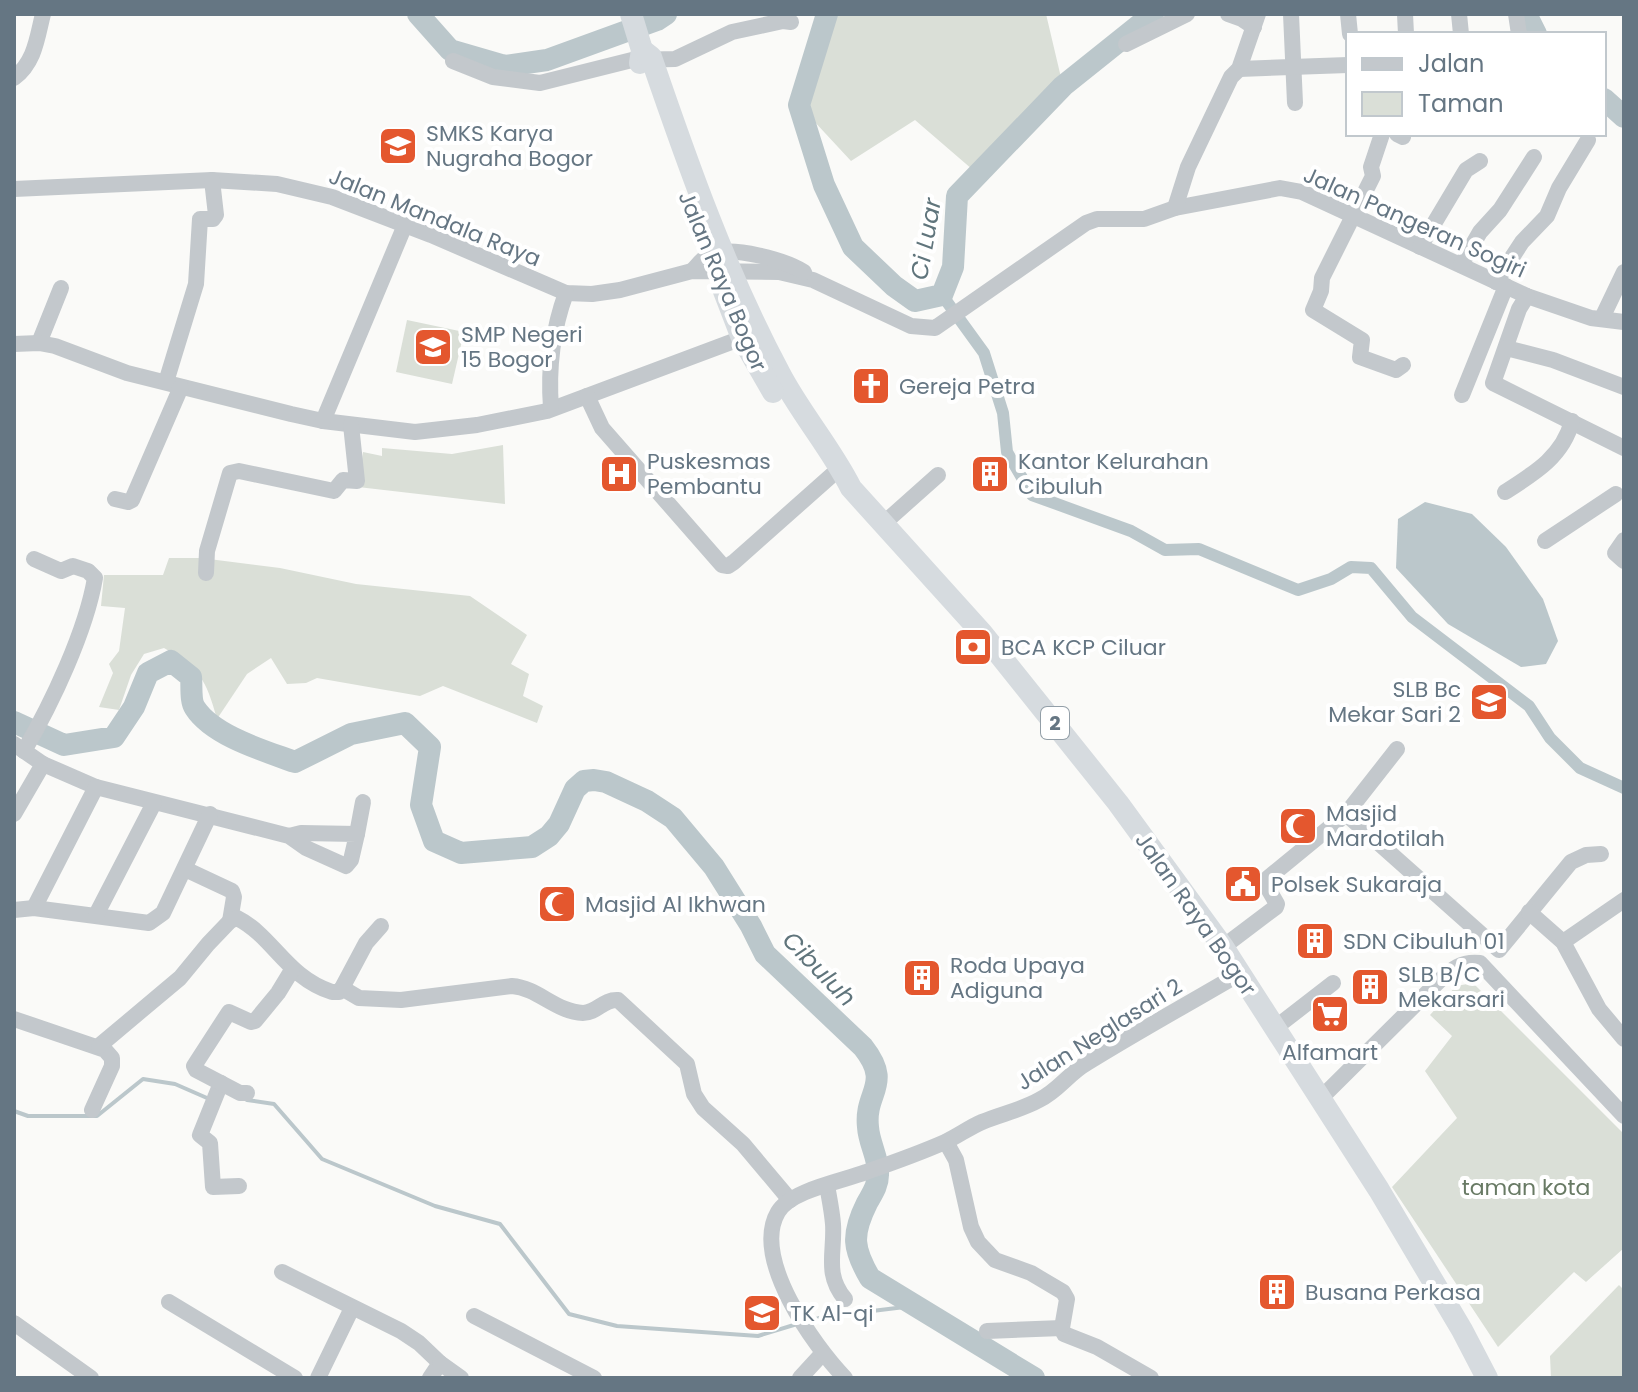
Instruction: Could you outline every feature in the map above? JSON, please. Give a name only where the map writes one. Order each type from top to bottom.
[{"type":"highway","name":"2","points":[[631,14],[644,54]]},
{"type":"highway","name":"Jalan Raya Bogor","points":[[644,54],[661,130],[719,262],[796,405],[841,467],[851,488]]},
{"type":"highway","name":"Jalan Raya Bogor","points":[[719,262],[742,338],[779,403],[832,475],[851,488],[982,633],[1073,745],[1223,947],[1394,1216],[1487,1378]]},
{"type":"street","points":[[14,78],[25,70],[31,59],[43,14]]},
{"type":"street","points":[[1126,44],[1187,14]]},
{"type":"street","points":[[1175,208],[1188,167],[1231,77],[1239,69],[1256,21],[1228,14]]},
{"type":"street","points":[[1291,14],[1295,103]]},
{"type":"street","points":[[453,61],[493,77],[540,83],[644,54],[675,59],[732,32],[791,22]]},
{"type":"street","points":[[1239,69],[1346,65]]},
{"type":"street","points":[[1381,136],[1371,167],[1373,176],[1322,278],[1321,291],[1313,310],[1362,340],[1360,357],[1396,370],[1403,365]]},
{"type":"street","points":[[1462,395],[1501,284],[1522,242],[1547,216],[1559,188],[1588,140]]},
{"type":"street","points":[[1461,265],[1480,232],[1500,210],[1534,157]]},
{"type":"street","points":[[1420,247],[1466,170],[1480,161]]},
{"type":"street","points":[[115,499],[132,500],[174,384],[196,284],[200,219],[213,219],[216,215],[212,180]]},
{"type":"street","name":"Jalan Mandala Raya","points":[[14,189],[212,180],[277,184],[332,197],[566,293],[592,294],[620,290],[719,262],[811,278]]},
{"type":"street","name":"Jalan Pangeran Sogiri","points":[[811,278],[911,326],[935,328],[1086,223],[1097,219],[1144,219],[1175,208],[1280,188],[1302,192],[1527,296],[1591,318],[1624,322]]},
{"type":"street","points":[[323,421],[405,225]]},
{"type":"street","points":[[1602,318],[1624,272]]},
{"type":"street","points":[[14,359],[61,288]]},
{"type":"street","points":[[551,408],[551,354],[557,319],[566,293]]},
{"type":"street","points":[[1527,296],[1519,309],[1493,383],[1624,448]]},
{"type":"street","points":[[26,343],[79,354],[127,373],[323,421],[415,432],[502,421],[551,408],[742,338]]},
{"type":"street","points":[[1506,348],[1553,360],[1624,387]]},
{"type":"street","points":[[587,396],[602,428],[722,565],[728,566],[734,562],[832,475]]},
{"type":"street","points":[[1505,492],[1532,475],[1560,450],[1572,421]]},
{"type":"street","points":[[206,573],[207,551],[230,473],[239,471],[334,491],[343,480],[357,481],[351,425]]},
{"type":"street","points":[[883,524],[938,475]]},
{"type":"street","points":[[1545,541],[1621,494]]},
{"type":"street","points":[[1624,540],[1615,553],[1624,561]]},
{"type":"street","points":[[34,559],[57,571],[73,566],[88,571],[95,578],[65,668],[45,710],[23,744],[43,764],[96,787],[289,836],[306,848],[346,866],[351,860],[363,802]]},
{"type":"street","points":[[1223,947],[1276,907],[1266,885],[1268,878],[1346,814],[1397,749]]},
{"type":"street","points":[[14,814],[43,764]]},
{"type":"street","points":[[34,908],[96,787]]},
{"type":"street","points":[[96,915],[154,803]]},
{"type":"street","points":[[14,910],[34,908],[149,923],[156,920],[163,913],[210,814]]},
{"type":"street","points":[[1346,814],[1496,948],[1503,948],[1571,862],[1586,855],[1601,854]]},
{"type":"street","points":[[289,836],[301,833],[357,834]]},
{"type":"street","points":[[185,869],[232,891],[230,921]]},
{"type":"street","points":[[1563,942],[1624,900]]},
{"type":"street","points":[[1529,912],[1563,942],[1599,1009],[1624,1039]]},
{"type":"street","points":[[99,1046],[180,978],[230,921],[237,918],[253,928],[292,970],[327,991],[339,992],[366,943],[381,926]]},
{"type":"street","points":[[1321,1098],[1439,981],[1456,966],[1469,962],[1480,963],[1624,1116]]},
{"type":"street","points":[[247,1093],[240,1093],[196,1070],[194,1066],[229,1012],[255,1021],[292,970]]},
{"type":"street","name":"Jalan Neglasari 2","points":[[790,1200],[946,1142],[979,1123],[1038,1101],[1083,1064],[1239,974]]},
{"type":"street","points":[[1275,1028],[1333,983]]},
{"type":"street","points":[[342,988],[359,998],[401,1000],[525,987],[555,1004],[583,1013],[607,1000],[618,1000],[687,1064],[694,1094],[703,1108],[743,1144],[790,1200],[776,1215],[773,1249],[777,1271],[811,1337],[845,1378]]},
{"type":"street","points":[[14,1019],[99,1046],[112,1058],[112,1066],[92,1110]]},
{"type":"street","points":[[221,1083],[200,1135],[210,1143],[213,1187],[239,1186]]},
{"type":"street","points":[[946,1142],[959,1171],[971,1227],[978,1242],[995,1260],[1031,1273],[1063,1292],[1067,1299],[1062,1328],[1064,1334],[1097,1347],[1151,1378]]},
{"type":"street","points":[[827,1185],[833,1221],[832,1279],[845,1299]]},
{"type":"street","points":[[282,1272],[401,1331],[461,1378]]},
{"type":"street","points":[[169,1302],[295,1378]]},
{"type":"street","points":[[318,1378],[352,1308]]},
{"type":"street","points":[[474,1316],[594,1378]]},
{"type":"street","points":[[14,1323],[91,1378]]},
{"type":"street","points":[[987,1331],[1062,1328]]},
{"type":"street","points":[[800,1378],[822,1354]]},
{"type":"street","points":[[430,1378],[440,1363]]},
{"type":"green space","points":[[827,14],[1046,14],[1063,86],[980,176],[915,120],[851,161],[799,105]]},
{"type":"green space","points":[[407,320],[464,332],[452,384],[396,372]]},
{"type":"green space","points":[[503,445],[505,504],[358,487],[363,452],[382,456],[382,448],[452,454]]},
{"type":"green space","points":[[169,558],[201,558],[280,568],[356,584],[470,596],[527,635],[511,664],[529,674],[523,696],[543,706],[537,723],[443,686],[420,696],[317,678],[306,683],[287,684],[271,658],[247,674],[217,719],[200,676],[186,662],[164,648],[144,654],[131,675],[119,710],[99,707],[113,673],[109,664],[119,651],[125,608],[101,606],[104,575],[163,575]]},
{"type":"green space","name":"taman kota","points":[[1473,983],[1624,1134],[1624,1248],[1586,1282],[1574,1272],[1498,1347],[1392,1187],[1457,1118],[1425,1071],[1452,1036],[1430,1015],[1456,986]]},
{"type":"green space","points":[[1619,1285],[1624,1290],[1624,1378],[1551,1378],[1550,1356]]},
{"type":"shaded area","points":[[1425,502],[1472,514],[1506,547],[1543,599],[1558,641],[1546,664],[1521,667],[1448,624],[1396,568],[1398,519]]},
{"type":"waterway","name":"Ci Luar","points":[[418,14],[450,50],[505,66],[547,60],[666,14]]},
{"type":"waterway","name":"Ci Luar","points":[[827,14],[799,105],[824,185],[853,247],[894,286],[915,301],[942,295],[953,267],[957,196],[1063,86],[1153,14]]},
{"type":"waterway","name":"Ci Luar","points":[[1526,14],[1535,32]]},
{"type":"waterway","name":"Ci Luar","points":[[1606,101],[1624,117]]},
{"type":"waterway","points":[[942,295],[984,353],[1003,413],[1007,452],[1032,495],[1131,531],[1165,550],[1199,549],[1298,590],[1331,579],[1351,567],[1371,568],[1412,617],[1529,706],[1550,738],[1580,768],[1624,788]]},
{"type":"waterway","name":"Cibuluh","points":[[14,722],[64,745],[114,737],[134,707],[148,673],[171,661],[191,677],[193,705],[214,727],[240,741],[295,762],[351,734],[405,723],[430,747],[421,805],[434,841],[461,853],[532,847],[549,836],[559,824],[575,789],[584,781],[606,782],[647,801],[673,818],[714,867],[765,954],[863,1047],[872,1060],[877,1080],[868,1127],[878,1179],[856,1233],[857,1250],[870,1278],[1034,1378]]},
{"type":"waterway","points":[[14,1111],[28,1116],[97,1116],[143,1079],[175,1084],[207,1098]]},
{"type":"waterway","points":[[247,1100],[274,1104],[322,1159],[435,1206],[500,1224],[569,1314],[617,1326],[758,1336],[797,1324]]},
{"type":"waterway","points":[[809,1321],[913,1306]]},
{"type":"place","name":"SMKS Karya Nugraha Bogor","points":[[398,146]]},
{"type":"place","name":"SMP Negeri 15 Bogor","points":[[433,347]]},
{"type":"place","name":"Gereja Petra","points":[[871,386]]},
{"type":"place","name":"Puskesmas Pembantu","points":[[619,474]]},
{"type":"place","name":"Kantor Kelurahan Cibuluh","points":[[990,474]]},
{"type":"place","name":"BCA KCP Ciluar","points":[[973,647]]},
{"type":"place","name":"SLB Bc Mekar Sari 2","points":[[1489,702]]},
{"type":"place","name":"Masjid Mardotilah","points":[[1298,826]]},
{"type":"place","name":"Polsek Sukaraja","points":[[1243,884]]},
{"type":"place","name":"Masjid Al Ikhwan","points":[[557,904]]},
{"type":"place","name":"SDN Cibuluh 01","points":[[1315,941]]},
{"type":"place","name":"Roda Upaya Adiguna","points":[[922,978]]},
{"type":"place","name":"SLB B/C Mekarsari","points":[[1370,987]]},
{"type":"place","name":"Alfamart","points":[[1330,1014]]},
{"type":"place","name":"Busana Perkasa","points":[[1277,1292]]},
{"type":"place","name":"TK Al-qi","points":[[762,1313]]}]
